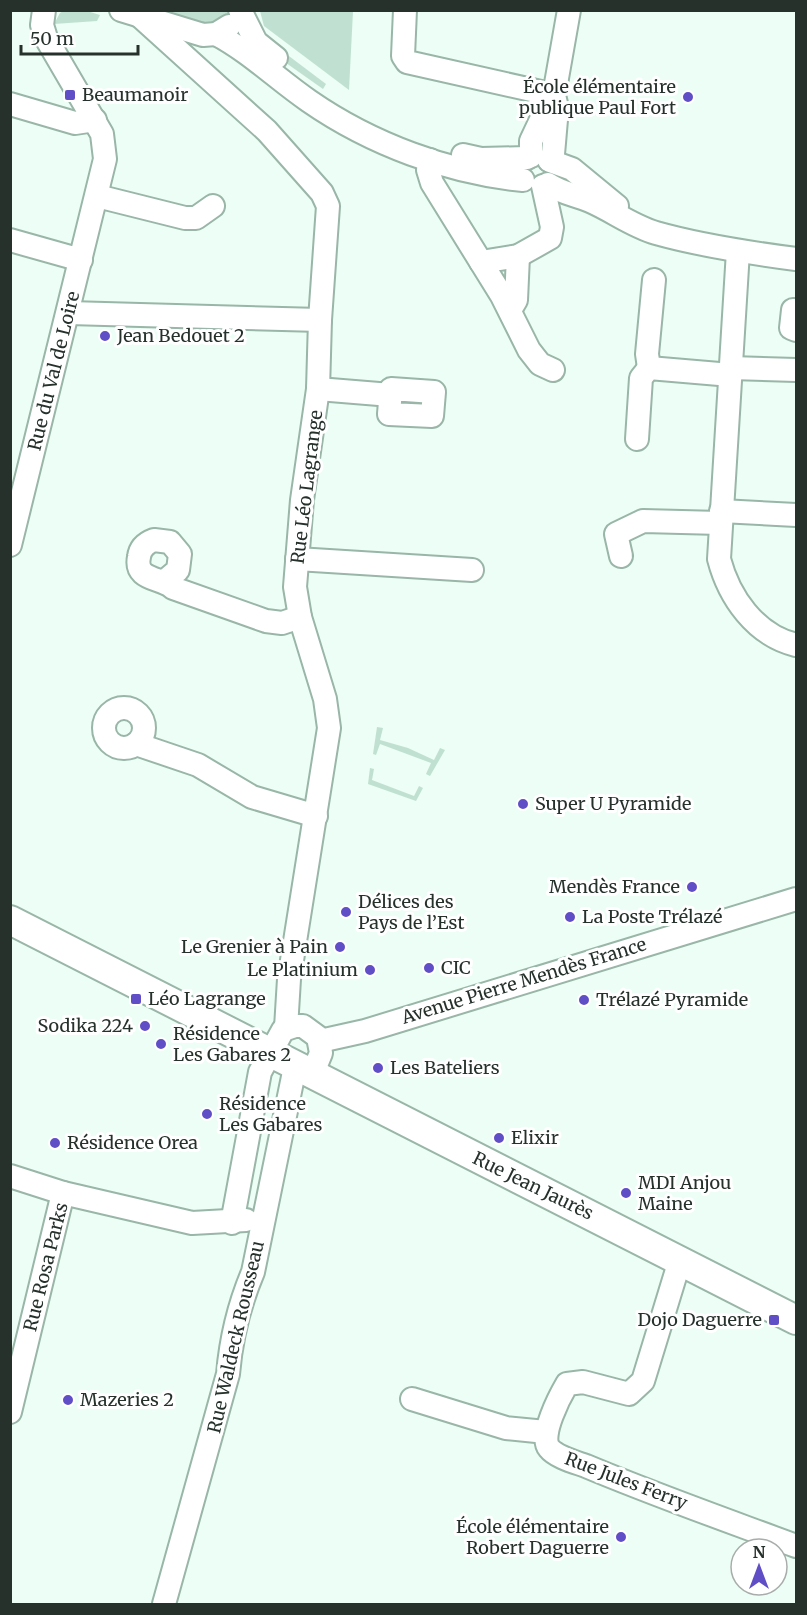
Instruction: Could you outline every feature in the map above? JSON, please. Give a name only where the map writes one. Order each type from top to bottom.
[{"type":"main road","name":"Rue Jean Jaurès","points":[[10,920],[796,1320]]},
{"type":"street","name":"Rue du Val de Loire","points":[[10,545],[69,313],[97,196],[105,151],[102,134],[95,120],[46,38],[42,25],[45,10]]},
{"type":"street","points":[[216,34],[230,26],[240,10]]},
{"type":"street","points":[[240,10],[256,42],[305,82],[345,107],[399,133],[464,155],[539,169],[557,191],[590,201],[622,219],[655,233],[738,251],[796,260]]},
{"type":"street","points":[[405,10],[403,56],[407,62],[554,95]]},
{"type":"street","points":[[131,14],[195,34],[216,34],[240,47],[279,80],[325,112],[372,136],[430,160],[468,172],[539,169],[553,154],[557,108],[554,95],[569,10]]},
{"type":"street","name":"Rue Léo Lagrange","points":[[131,14],[267,131],[322,193],[328,206],[318,389],[302,500],[296,587],[300,617],[325,699],[329,728],[289,979],[286,1028]]},
{"type":"street","points":[[10,104],[75,123],[95,120]]},
{"type":"street","points":[[430,160],[428,170],[432,183],[482,262],[535,359],[553,369]]},
{"type":"street","points":[[482,262],[518,256],[550,238],[552,227],[539,169]]},
{"type":"street","points":[[97,196],[185,218],[196,218],[213,206]]},
{"type":"street","points":[[10,240],[81,260]]},
{"type":"street","points":[[738,251],[719,559],[735,600],[774,638],[796,645]]},
{"type":"street","points":[[510,310],[516,300],[518,256]]},
{"type":"street","points":[[637,439],[641,378],[649,369],[647,354],[654,280]]},
{"type":"street","points":[[69,313],[320,320]]},
{"type":"street","points":[[649,369],[731,372],[796,370]]},
{"type":"street","points":[[318,389],[391,395]]},
{"type":"street","points":[[621,556],[616,534],[643,521],[796,515]]},
{"type":"street","points":[[297,559],[472,570]]},
{"type":"street","points":[[165,580],[173,588],[266,621],[282,623],[300,617]]},
{"type":"street","points":[[136,744],[198,765],[262,801],[316,816]]},
{"type":"street","name":"Avenue Pierre Mendès France","points":[[320,1041],[365,1030],[796,899]]},
{"type":"street","points":[[232,1223],[260,1072],[278,1035],[286,1028],[303,1026],[314,1032],[320,1041],[321,1056],[303,1071]]},
{"type":"street","name":"Rue Waldeck Rousseau","points":[[164,1605],[213,1436],[228,1374],[230,1346],[243,1296],[253,1272],[264,1218],[303,1071]]},
{"type":"street","points":[[10,1176],[63,1193],[192,1223],[232,1223],[264,1218]]},
{"type":"street","name":"Rue Rosa Parks","points":[[10,1412],[63,1193]]},
{"type":"street","points":[[412,1399],[506,1428],[546,1432],[567,1384],[583,1382],[629,1394],[643,1381],[680,1260]]},
{"type":"street","name":"Rue Jules Ferry","points":[[546,1432],[549,1448],[556,1453],[796,1546]]},
{"type":"green space","points":[[65,10],[87,11],[100,15],[97,21],[54,24],[60,13]]},
{"type":"green space","points":[[161,11],[229,11],[215,22],[197,23],[179,19]]},
{"type":"green space","points":[[260,11],[353,11],[349,90],[264,26]]},
{"type":"green space","points":[[265,38],[326,84],[323,89],[279,58]]},
{"type":"green space","points":[[377,727],[383,728],[380,740],[408,748],[434,760],[440,748],[445,750],[430,776],[426,774],[431,763],[380,744],[376,755],[373,754]]},
{"type":"green space","points":[[370,768],[374,769],[372,780],[414,796],[419,786],[423,788],[416,801],[368,784]]},
{"type":"place","name":"Beaumanoir","points":[[70,95]]},
{"type":"place","name":"École élémentaire publique Paul Fort","points":[[688,97]]},
{"type":"place","name":"Jean Bedouet 2","points":[[105,336]]},
{"type":"place","name":"Super U Pyramide","points":[[523,804]]},
{"type":"place","name":"Mendès France","points":[[692,887]]},
{"type":"place","name":"Délices des Pays de l’Est","points":[[346,912]]},
{"type":"place","name":"La Poste Trélazé","points":[[570,917]]},
{"type":"place","name":"Le Grenier à Pain","points":[[340,947]]},
{"type":"place","name":"CIC","points":[[429,968]]},
{"type":"place","name":"Le Platinium","points":[[370,970]]},
{"type":"place","name":"Léo Lagrange","points":[[136,999]]},
{"type":"place","name":"Trélazé Pyramide","points":[[584,1000]]},
{"type":"place","name":"Sodika 224","points":[[145,1026]]},
{"type":"place","name":"Résidence Les Gabares 2","points":[[161,1044]]},
{"type":"place","name":"Les Bateliers","points":[[378,1068]]},
{"type":"place","name":"Résidence Les Gabares","points":[[207,1114]]},
{"type":"place","name":"Elixir","points":[[499,1138]]},
{"type":"place","name":"Résidence Orea","points":[[55,1143]]},
{"type":"place","name":"MDI Anjou Maine","points":[[626,1193]]},
{"type":"place","name":"Dojo Daguerre","points":[[774,1320]]},
{"type":"place","name":"Mazeries 2","points":[[68,1400]]},
{"type":"place","name":"École élémentaire Robert Daguerre","points":[[621,1537]]}]
